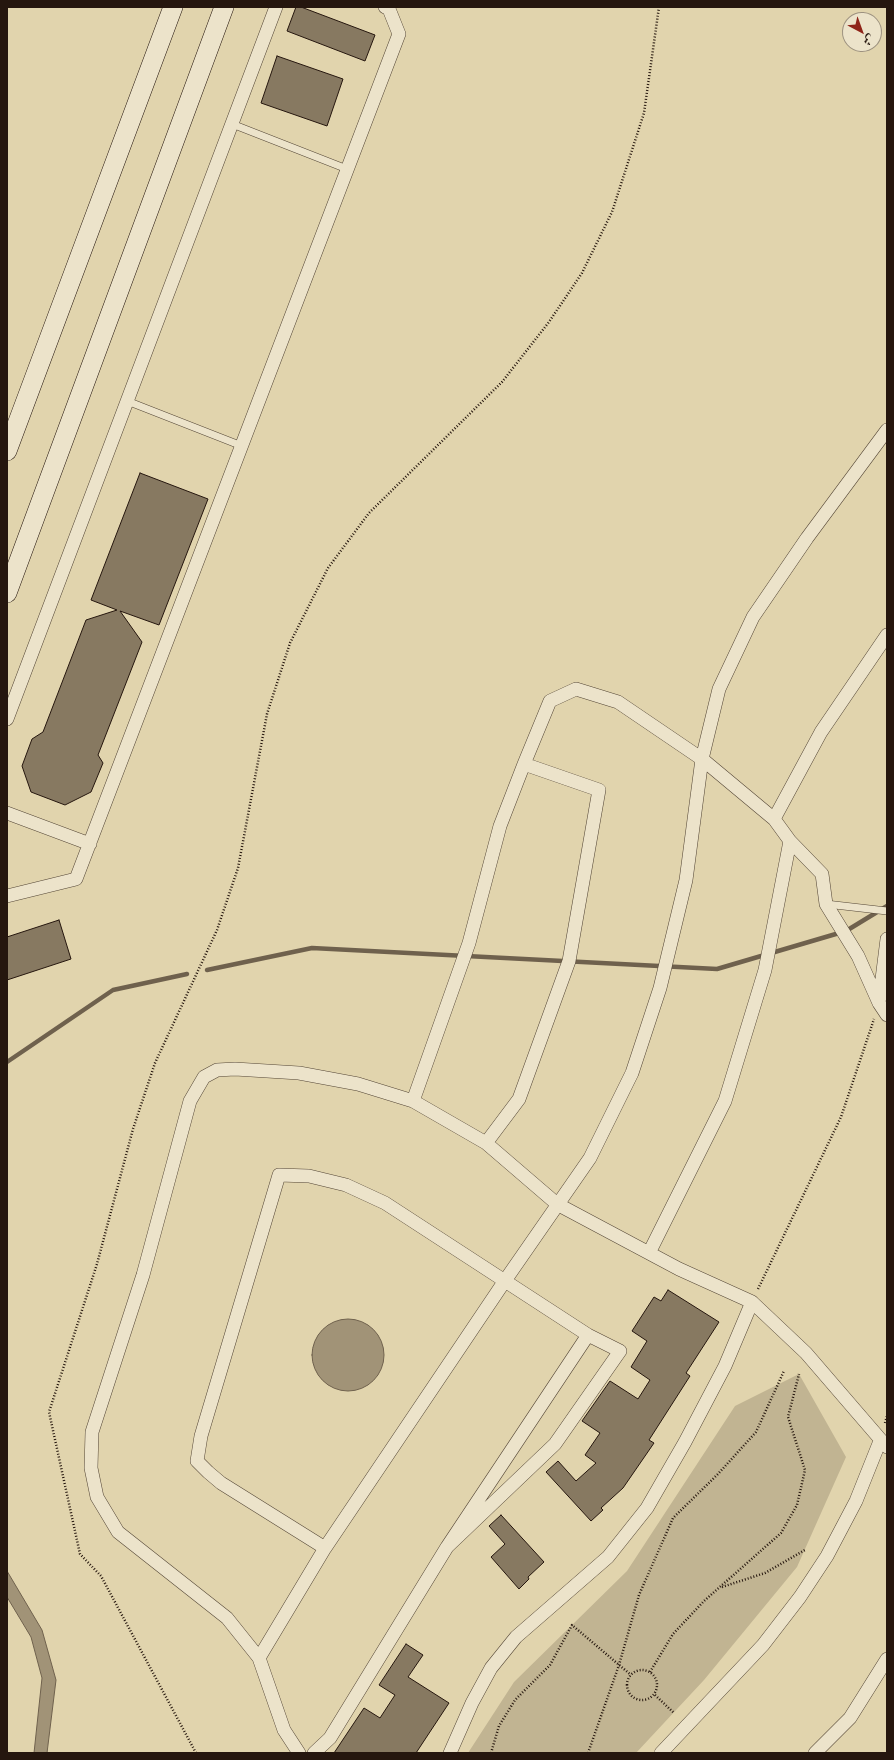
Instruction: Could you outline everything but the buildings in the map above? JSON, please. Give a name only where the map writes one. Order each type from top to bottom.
[{"type":"main road","points":[[7,450],[173,7]]},
{"type":"main road","points":[[7,593],[224,7]]},
{"type":"street","points":[[7,719],[276,7]]},
{"type":"street","points":[[7,896],[76,878],[399,34],[389,9],[385,7]]},
{"type":"street","points":[[259,1658],[325,1548],[557,1204],[590,1158],[632,1074],[660,988],[686,880],[702,759],[718,689],[753,617],[807,538],[887,430]]},
{"type":"street","points":[[774,819],[821,732],[887,635]]},
{"type":"street","points":[[413,1101],[469,943],[500,826],[524,764],[550,701],[576,690],[618,702],[702,759],[774,819],[790,841],[822,874],[826,904],[858,956],[879,1003],[887,1015]]},
{"type":"street","points":[[486,1143],[520,1099],[569,961],[599,790],[524,764]]},
{"type":"street","points":[[7,813],[90,844]]},
{"type":"street","points":[[649,1253],[725,1101],[765,970],[790,841]]},
{"type":"street","points":[[879,1003],[887,939]]},
{"type":"street","points":[[299,1753],[284,1730],[259,1658],[228,1618],[118,1532],[97,1497],[91,1468],[92,1432],[143,1274],[190,1101],[204,1077],[217,1070],[235,1069],[299,1073],[358,1084],[413,1101],[486,1143],[557,1204],[649,1253],[752,1302],[806,1353],[884,1444],[827,1556],[800,1597],[763,1645],[661,1753]]},
{"type":"street","points":[[325,1548],[222,1483],[197,1461],[201,1436],[279,1176],[309,1176],[346,1185],[385,1203],[504,1282],[588,1335],[620,1351],[555,1444],[447,1547]]},
{"type":"street","points":[[450,1753],[472,1703],[488,1675],[516,1637],[608,1557],[647,1508],[685,1442],[725,1366],[752,1302]]},
{"type":"street","points":[[314,1753],[330,1738],[447,1547],[588,1335]]},
{"type":"street","points":[[815,1753],[850,1718],[887,1660]]},
{"type":"lane","points":[[232,124],[347,169]]},
{"type":"lane","points":[[127,401],[242,446]]},
{"type":"lane","points":[[826,904],[887,911]]},
{"type":"path","points":[[196,1753],[101,1576],[80,1554],[49,1412],[98,1264],[133,1129],[155,1063],[217,930],[238,868],[267,714],[290,643],[328,568],[369,513],[502,382],[549,322],[582,273],[612,212],[644,113],[659,7]]},
{"type":"path","points":[[752,1302],[841,1117],[879,1003]]},
{"type":"path","points":[[588,1753],[619,1665],[639,1595],[673,1518],[718,1474],[756,1432],[784,1371]]},
{"type":"path","points":[[650,1672],[673,1634],[704,1601],[781,1533],[797,1505],[805,1470],[788,1417],[799,1374]]},
{"type":"path","points":[[719,1588],[765,1573],[805,1550]]},
{"type":"path","points":[[490,1753],[499,1726],[515,1700],[550,1665],[572,1625],[631,1675]]},
{"type":"path","points":[[640,1670],[650,1672],[654,1675],[658,1685],[655,1695],[642,1701],[632,1697],[629,1694],[627,1684],[631,1675],[640,1670]]},
{"type":"path","points":[[655,1695],[674,1713]]},
{"type":"shaded area","points":[[341,1319],[355,1319],[362,1321],[374,1329],[382,1341],[384,1355],[382,1369],[374,1381],[362,1389],[355,1391],[341,1391],[334,1389],[322,1381],[314,1369],[312,1362],[312,1348],[314,1341],[322,1329],[334,1321]]},
{"type":"shaded area","points":[[799,1374],[846,1457],[797,1567],[704,1680],[636,1753],[468,1753],[514,1682],[627,1571],[735,1406]]},
{"type":"shaded area","points":[[7,1571],[42,1630],[56,1680],[47,1753],[34,1753],[42,1678],[31,1637],[7,1597]]},
{"type":"waterway","points":[[207,970],[312,948],[717,969],[846,931],[887,906]]},
{"type":"waterway","points":[[7,1062],[113,990],[187,974]]}]
